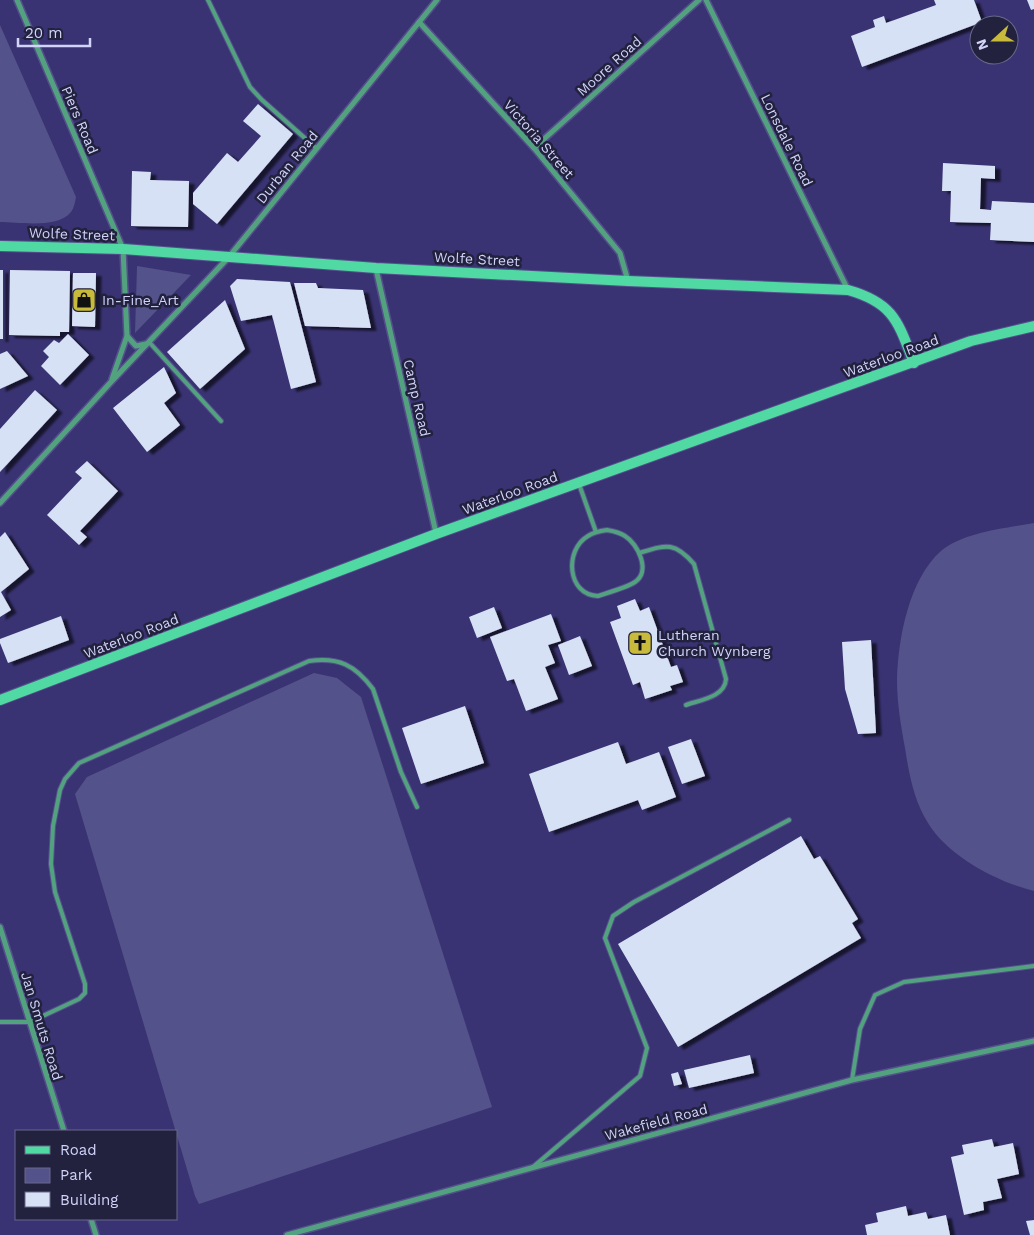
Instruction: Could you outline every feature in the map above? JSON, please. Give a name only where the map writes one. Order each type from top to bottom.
[{"type":"main road","name":"Wolfe Street","points":[[0,246],[123,249],[376,268],[848,290],[874,299],[886,308],[902,332],[914,362]]},
{"type":"main road","name":"Waterloo Road","points":[[0,700],[436,534],[971,341],[1034,326]]},
{"type":"street","name":"Piers Road","points":[[17,0],[123,249]]},
{"type":"street","name":"Durban Road","points":[[0,504],[111,382],[228,258],[437,0]]},
{"type":"street","name":"Moore Road","points":[[534,148],[699,0]]},
{"type":"street","name":"Lonsdale Road","points":[[706,0],[848,290]]},
{"type":"street","name":"Victoria Street","points":[[419,22],[534,148],[620,253],[628,281]]},
{"type":"street","name":"Durban Road","points":[[111,382],[127,336],[123,249]]},
{"type":"street","name":"Camp Road","points":[[376,268],[436,534]]},
{"type":"street","points":[[127,336],[138,347],[149,342]]},
{"type":"street","name":"Jan Smuts Road","points":[[0,927],[64,1130]]},
{"type":"street","name":"Wakefield Road","points":[[287,1235],[852,1080],[1034,1041]]},
{"type":"street","points":[[91,1220],[96,1235]]},
{"type":"lane","points":[[208,0],[250,87],[316,148]]},
{"type":"lane","points":[[149,342],[220,421]]},
{"type":"lane","points":[[578,483],[596,532]]},
{"type":"lane","points":[[607,530],[626,536],[639,553],[642,562],[641,572],[635,582],[598,596],[583,592],[573,574],[572,563],[579,543],[587,536],[596,532],[607,530]]},
{"type":"lane","points":[[639,553],[663,546],[670,547],[678,550],[694,564],[726,685],[719,693],[686,705]]},
{"type":"lane","points":[[0,1022],[30,1022],[79,999],[85,993],[85,984],[55,892],[51,864],[53,826],[60,790],[65,779],[79,763],[309,661],[332,660],[344,663],[354,669],[365,678],[373,689],[401,772],[417,807]]},
{"type":"lane","points":[[531,1168],[640,1076],[647,1048],[605,938],[613,916],[634,902],[789,820]]},
{"type":"lane","points":[[852,1080],[860,1029],[875,995],[904,982],[1034,966]]},
{"type":"green space","points":[[0,25],[76,197],[71,212],[57,221],[48,223],[0,222]]},
{"type":"green space","points":[[137,267],[191,275],[135,333]]},
{"type":"green space","points":[[1034,523],[1034,891],[1005,881],[975,866],[948,846],[928,823],[919,806],[910,777],[900,714],[897,680],[900,646],[907,611],[913,593],[930,563],[941,551],[961,539],[998,529]]},
{"type":"green space","points":[[314,673],[337,678],[361,697],[492,1107],[199,1204],[195,1196],[178,1139],[178,1130],[175,1130],[75,794],[87,777]]},
{"type":"building","points":[[934,0],[974,0],[979,15],[969,15],[969,27],[862,67],[851,36],[875,27],[873,20],[884,16],[886,23],[936,5]]},
{"type":"building","points":[[1027,0],[1034,0],[1034,9],[1031,10]]},
{"type":"building","points":[[258,104],[293,134],[217,224],[193,204],[193,193],[227,153],[238,162],[261,136],[243,121]]},
{"type":"building","points":[[943,163],[995,166],[995,179],[981,178],[980,209],[991,210],[992,201],[1034,203],[1034,242],[990,240],[991,223],[950,222],[951,191],[942,191]]},
{"type":"building","points":[[132,171],[151,172],[150,180],[189,181],[188,227],[131,226]]},
{"type":"building","points":[[0,270],[3,270],[3,339],[0,339]]},
{"type":"building","points":[[10,270],[70,271],[69,332],[60,332],[60,336],[9,335]]},
{"type":"building","name":"In-Fine_Art","points":[[73,273],[96,273],[95,327],[72,326]]},
{"type":"building","points":[[237,279],[290,282],[316,382],[291,389],[272,315],[241,321],[230,286]]},
{"type":"building","points":[[294,283],[316,283],[318,288],[363,290],[371,328],[305,326]]},
{"type":"building","points":[[225,300],[245,349],[200,389],[167,352]]},
{"type":"building","points":[[68,334],[89,355],[60,385],[41,366],[49,357],[43,351],[54,340],[59,343]]},
{"type":"building","points":[[7,351],[28,376],[0,389],[0,354]]},
{"type":"building","points":[[164,367],[176,393],[164,403],[180,425],[147,452],[113,408]]},
{"type":"building","points":[[35,390],[57,410],[0,472],[0,429]]},
{"type":"building","points":[[87,461],[118,491],[80,531],[87,537],[79,545],[47,515],[82,478],[75,472]]},
{"type":"building","points":[[5,532],[29,569],[1,592],[11,610],[0,617],[0,537]]},
{"type":"building","name":"Lutheran Church Wynberg","points":[[635,599],[640,611],[649,607],[671,667],[677,665],[683,682],[670,686],[672,690],[645,699],[640,682],[633,685],[610,622],[621,618],[617,606]]},
{"type":"building","points":[[494,607],[502,628],[477,638],[469,617]]},
{"type":"building","points":[[551,614],[561,641],[548,645],[555,663],[545,667],[558,699],[526,711],[514,679],[507,681],[490,637]]},
{"type":"building","points":[[61,616],[69,640],[8,663],[0,639]]},
{"type":"building","points":[[580,636],[592,666],[569,675],[558,645]]},
{"type":"building","points":[[871,640],[876,733],[858,734],[845,689],[842,642]]},
{"type":"building","points":[[465,706],[484,763],[421,784],[402,728]]},
{"type":"building","points":[[691,739],[705,776],[682,784],[668,747]]},
{"type":"building","points":[[618,742],[626,764],[659,752],[676,797],[642,810],[638,800],[549,832],[529,774]]},
{"type":"building","points":[[801,836],[814,859],[820,856],[858,919],[852,923],[861,938],[678,1047],[618,944]]},
{"type":"building","points":[[750,1055],[754,1073],[689,1088],[684,1070]]},
{"type":"building","points":[[678,1072],[682,1084],[674,1086],[671,1074]]},
{"type":"building","points":[[992,1139],[994,1147],[1013,1143],[1019,1174],[997,1179],[1002,1198],[983,1202],[984,1210],[964,1215],[951,1157],[964,1154],[962,1145]]},
{"type":"building","points":[[906,1206],[908,1216],[926,1212],[928,1219],[946,1215],[950,1235],[867,1235],[865,1225],[878,1222],[876,1213]]},
{"type":"building","points":[[1034,1220],[1034,1235],[1030,1235],[1026,1221]]},
{"type":"place","name":"In-Fine_Art","points":[[84,300]]},
{"type":"place","name":"Lutheran Church Wynberg","points":[[640,643]]}]
